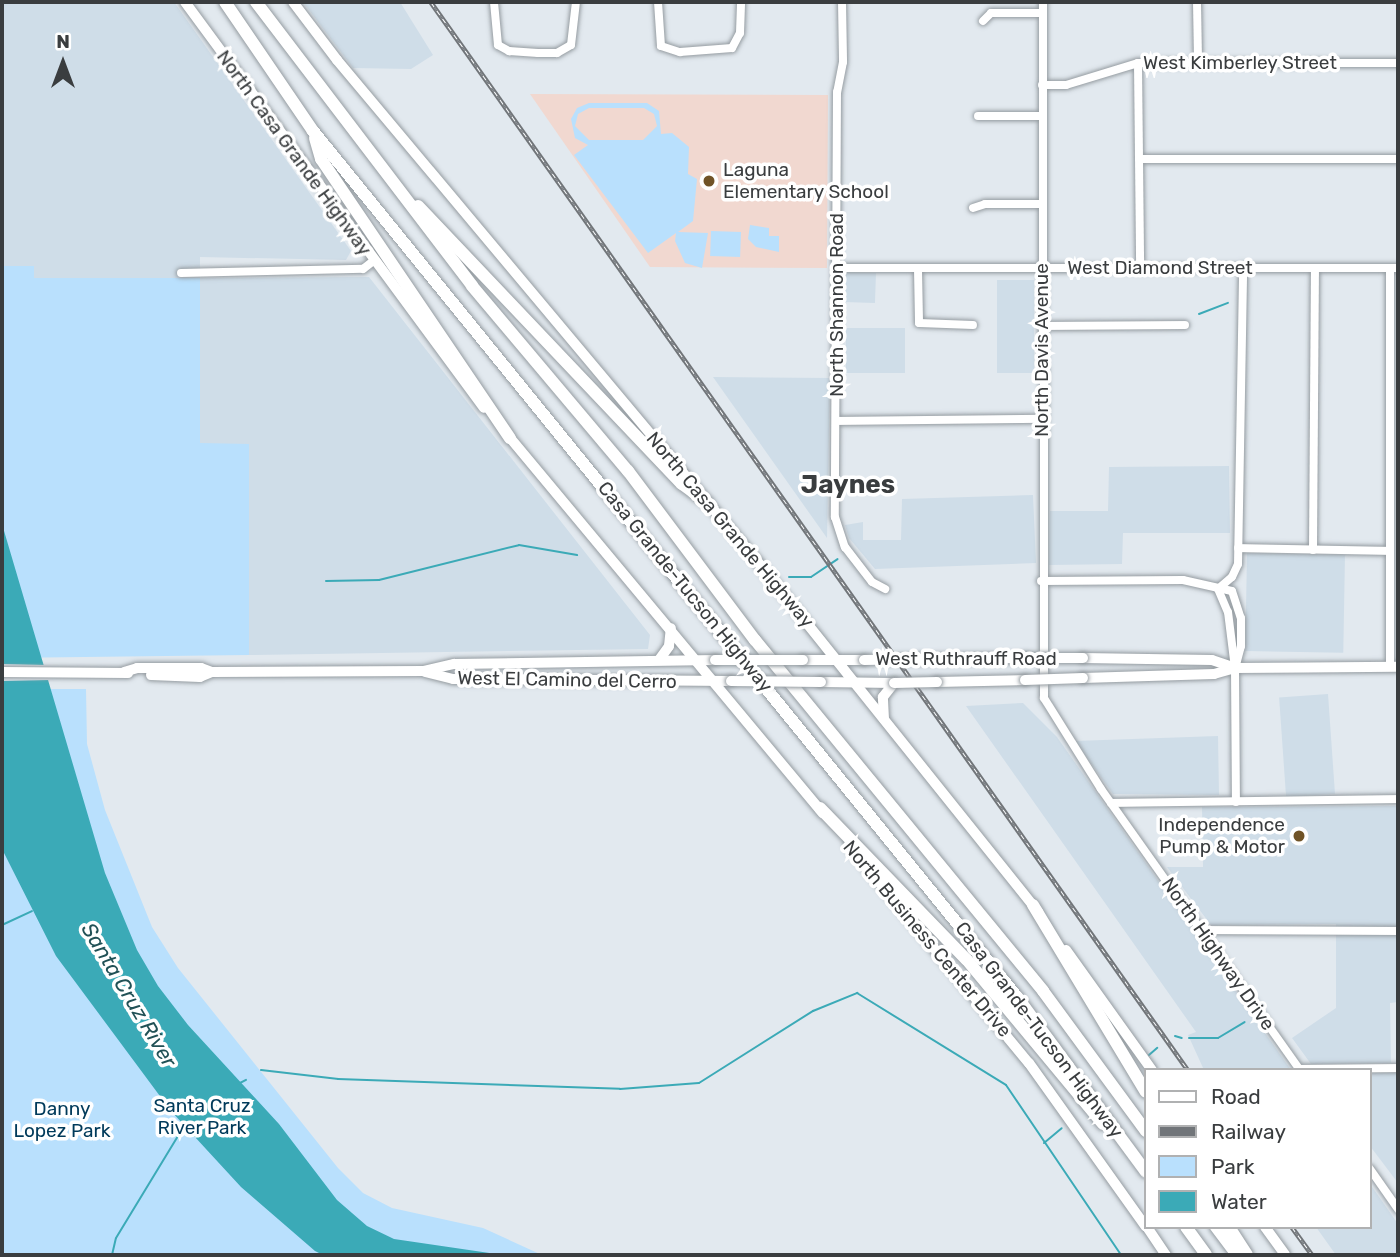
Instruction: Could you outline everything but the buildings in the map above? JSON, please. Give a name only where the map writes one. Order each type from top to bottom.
[{"type":"highway","name":"Casa Grande-Tucson Highway","points":[[225,2],[313,131],[1017,998],[1144,1171]]},
{"type":"highway","name":"Casa Grande-Tucson Highway","points":[[256,2],[472,286],[628,471],[755,640],[1043,990],[1144,1128]]},
{"type":"highway","points":[[313,131],[321,159],[510,438]]},
{"type":"highway","points":[[382,171],[682,484],[708,503]]},
{"type":"highway","points":[[820,808],[967,960],[1144,1172]]},
{"type":"highway","points":[[1033,905],[1144,1090]]},
{"type":"highway","points":[[1187,1229],[1206,1255]]},
{"type":"highway","points":[[1218,1229],[1237,1255]]},
{"type":"highway","points":[[1230,1229],[1247,1255]]},
{"type":"main road","name":"North Casa Grande Highway","points":[[185,2],[372,262],[510,438],[697,660]]},
{"type":"main road","name":"North Casa Grande Highway","points":[[293,2],[337,60],[837,660],[1033,905],[1151,1068]]},
{"type":"main road","points":[[659,660],[669,646],[671,627]]},
{"type":"main road","name":"West Ruthrauff Road","points":[[697,660],[1083,658],[1212,660],[1235,668]]},
{"type":"main road","name":"West El Camino del Cerro","points":[[2,673],[124,672],[185,668],[212,673],[423,671],[454,664],[697,660]]},
{"type":"main road","name":"North Business Center Drive","points":[[697,660],[1029,1063],[1144,1224]]},
{"type":"main road","name":"West Ruthrauff Road","points":[[712,681],[890,684],[1214,674],[1235,668],[1394,667]]},
{"type":"main road","name":"West El Camino del Cerro","points":[[423,671],[453,680],[712,681]]},
{"type":"main road","points":[[884,719],[883,697],[890,684]]},
{"type":"main road","name":"North Business Center Drive","points":[[1147,1229],[1166,1255]]},
{"type":"main road","points":[[1266,1229],[1285,1255]]},
{"type":"street","points":[[494,2],[498,45],[509,51],[538,53],[563,52],[571,45],[576,32],[576,2]]},
{"type":"street","points":[[658,2],[661,46],[680,52],[732,48],[740,33],[741,2]]},
{"type":"street","name":"North Shannon Road","points":[[842,2],[843,62],[838,92],[838,533],[872,582],[885,589]]},
{"type":"street","name":"North Davis Avenue","points":[[1043,2],[1041,580],[1044,698]]},
{"type":"street","points":[[1197,2],[1198,62]]},
{"type":"street","points":[[983,21],[991,13],[1043,13]]},
{"type":"street","points":[[1139,63],[1140,268]]},
{"type":"street","name":"West Kimberley Street","points":[[1042,85],[1066,85],[1139,63],[1398,63]]},
{"type":"street","points":[[978,116],[1042,116]]},
{"type":"street","points":[[1140,159],[1398,159]]},
{"type":"street","points":[[973,208],[985,204],[1042,204]]},
{"type":"street","points":[[181,273],[363,269],[372,262]]},
{"type":"street","points":[[1218,589],[1234,575],[1238,548],[1243,267]]},
{"type":"street","name":"West Diamond Street","points":[[839,268],[1394,268]]},
{"type":"street","points":[[1313,550],[1315,268]]},
{"type":"street","points":[[1394,268],[1390,551],[1394,667]]},
{"type":"street","points":[[918,269],[919,323],[973,325]]},
{"type":"street","points":[[1042,326],[1185,325]]},
{"type":"street","points":[[836,421],[1041,419]]},
{"type":"street","points":[[1238,548],[1390,551]]},
{"type":"street","points":[[1041,580],[1183,580],[1232,591],[1240,605],[1241,646],[1235,668]]},
{"type":"street","points":[[1218,589],[1228,612],[1235,668],[1236,802]]},
{"type":"street","name":"North Highway Drive","points":[[1044,698],[1111,803],[1299,1068]]},
{"type":"street","points":[[1111,803],[1398,799]]},
{"type":"street","points":[[1200,930],[1398,931]]},
{"type":"street","points":[[1372,1069],[1398,1068]]},
{"type":"street","points":[[1372,1172],[1398,1209]]},
{"type":"shaded area","points":[[2,2],[174,2],[351,251],[346,260],[200,257],[200,278],[369,277],[650,635],[648,649],[249,655],[249,444],[200,444],[200,279],[34,278],[33,266],[2,266]]},
{"type":"shaded area","points":[[303,2],[400,2],[433,55],[411,69],[353,68]]},
{"type":"shaded area","name":"Laguna Elementary School","points":[[530,94],[828,95],[827,268],[650,267]]},
{"type":"shaded area","points":[[845,272],[876,273],[875,303],[844,302]]},
{"type":"shaded area","points":[[997,280],[1034,280],[1034,373],[997,373]]},
{"type":"shaded area","points":[[846,328],[905,328],[905,373],[846,373]]},
{"type":"shaded area","points":[[713,377],[830,378],[827,538]]},
{"type":"shaded area","points":[[1229,466],[1230,533],[1123,533],[1122,564],[1049,565],[1050,511],[1108,511],[1109,467]]},
{"type":"shaded area","points":[[1033,495],[1036,563],[875,569],[849,538],[845,525],[863,522],[863,540],[901,540],[902,499]]},
{"type":"shaded area","points":[[1247,553],[1345,555],[1343,653],[1245,651]]},
{"type":"shaded area","points":[[1328,694],[1335,794],[1286,797],[1279,697]]},
{"type":"shaded area","points":[[1023,703],[1057,737],[1290,1068],[1203,1068],[1188,1035],[1196,1032],[966,706]]},
{"type":"shaded area","points":[[1218,736],[1219,795],[1113,794],[1075,741]]},
{"type":"shaded area","points":[[1398,806],[1398,1002],[1390,1003],[1391,1063],[1311,1064],[1292,1038],[1336,1008],[1336,924],[1211,925],[1167,867],[1203,867],[1202,807]]},
{"type":"shaded area","points":[[1372,1073],[1398,1073],[1398,1183],[1372,1149]]},
{"type":"shaded area","points":[[1372,1187],[1398,1224],[1398,1255],[1336,1255],[1317,1229],[1372,1229]]},
{"type":"green space","points":[[589,103],[647,103],[659,111],[661,134],[672,133],[689,147],[688,174],[697,179],[693,221],[678,232],[708,233],[702,268],[685,263],[675,241],[676,233],[648,253],[574,155],[588,145],[575,138],[571,119],[577,108]],"holes":[[[589,108],[644,108],[654,114],[657,126],[643,140],[589,140],[575,126],[578,114]]]},
{"type":"green space","points":[[750,225],[769,228],[769,236],[779,236],[779,252],[756,247],[748,239]]},
{"type":"green space","points":[[711,231],[741,232],[740,257],[710,256]]},
{"type":"green space","points":[[2,266],[34,266],[34,278],[200,278],[200,443],[249,444],[249,655],[2,658]]},
{"type":"green space","name":"Santa Cruz River Park","points":[[2,689],[86,689],[87,744],[105,810],[152,927],[178,968],[338,1168],[363,1193],[392,1208],[483,1228],[542,1255],[2,1255]]},
{"type":"water","name":"Santa Cruz River","points":[[2,524],[105,873],[137,950],[158,986],[188,1025],[279,1124],[337,1200],[367,1226],[394,1239],[503,1255],[323,1255],[315,1251],[241,1187],[171,1111],[56,956],[2,849]]},
{"type":"pier","points":[[2,664],[46,665],[49,680],[2,681]]},
{"type":"waterway","points":[[1199,314],[1228,303]]},
{"type":"waterway","points":[[326,581],[379,580],[519,545],[577,555]]},
{"type":"waterway","points":[[789,577],[811,577],[838,559]]},
{"type":"waterway","points":[[2,925],[32,911]]},
{"type":"waterway","points":[[261,1070],[338,1079],[620,1089],[699,1083],[813,1011],[857,993],[1006,1085],[1121,1255]]},
{"type":"waterway","points":[[1189,1038],[1218,1038],[1245,1022]]},
{"type":"waterway","points":[[1175,1036],[1182,1038]]},
{"type":"waterway","points":[[1149,1055],[1157,1048]]},
{"type":"waterway","points":[[238,1084],[246,1080]]},
{"type":"waterway","points":[[112,1255],[116,1238],[184,1126]]},
{"type":"waterway","points":[[1044,1143],[1062,1128]]},
{"type":"railway","points":[[431,2],[1187,1068]]},
{"type":"railway","points":[[1293,1229],[1312,1255]]},
{"type":"place","name":"Laguna Elementary School","points":[[709,181]]},
{"type":"place","name":"Independence Pump & Motor","points":[[1299,836]]},
{"type":"district","name":"Jaynes","points":[[848,485]]},
{"type":"park label","name":"Danny Lopez Park","points":[[62,1120]]}]
